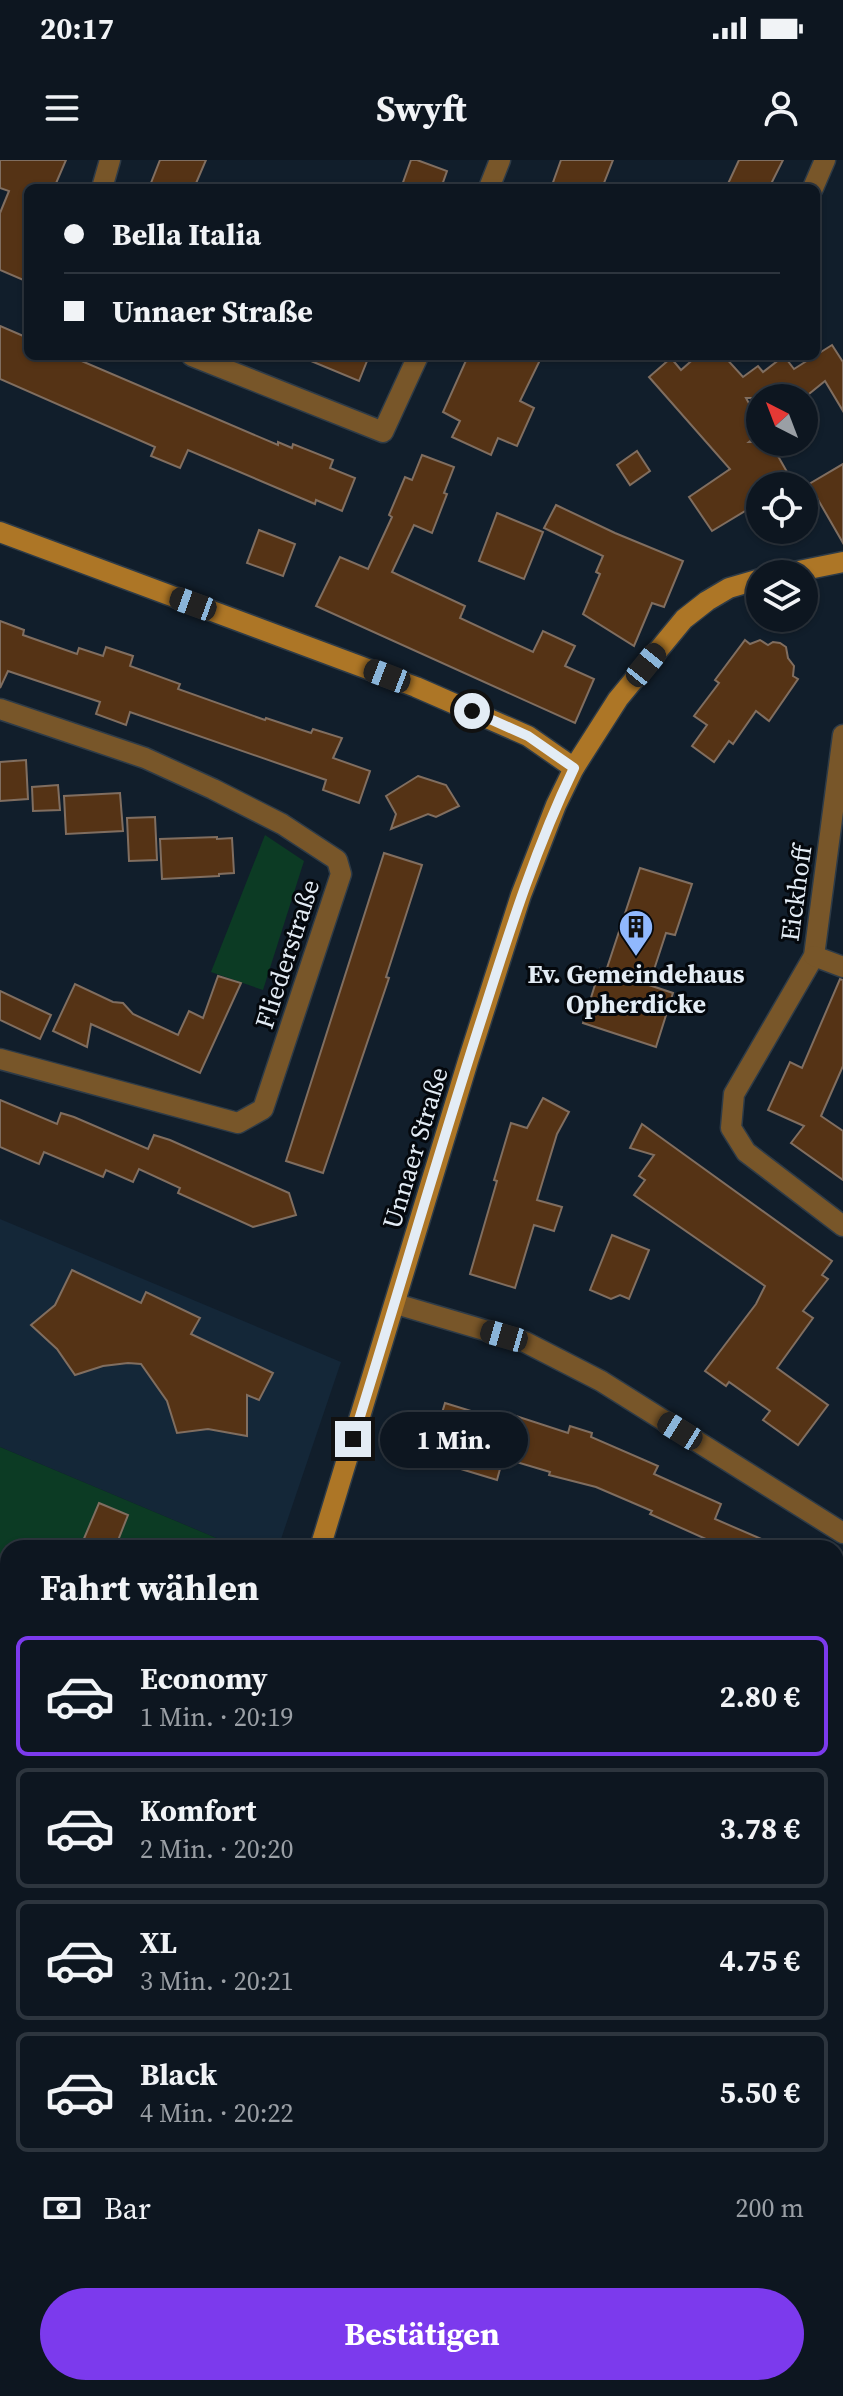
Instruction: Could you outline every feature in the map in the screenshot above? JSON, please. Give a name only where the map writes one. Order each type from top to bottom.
[{"type":"main road","points":[[0,532],[416,687],[528,736],[574,768]]},
{"type":"main road","points":[[818,567],[843,562]]},
{"type":"main road","name":"Unnaer Straße","points":[[322,1540],[464,1071],[521,895],[556,805],[574,768],[618,699],[684,619],[729,588],[746,583]]},
{"type":"street","points":[[103,184],[110,160]]},
{"type":"street","points":[[491,184],[500,160]]},
{"type":"street","points":[[815,184],[825,160]]},
{"type":"street","points":[[202,360],[383,432],[416,360]]},
{"type":"street","name":"Fliederstraße","points":[[0,709],[145,758],[213,789],[282,824],[337,860],[341,874],[263,1109],[238,1123],[0,1059]]},
{"type":"street","name":"Eickhoff","points":[[843,735],[814,956],[734,1094],[731,1128],[746,1152],[843,1226]]},
{"type":"street","points":[[814,956],[843,967]]},
{"type":"street","points":[[396,1304],[525,1342],[601,1381],[843,1533]]},
{"type":"shaded area","points":[[0,1219],[341,1362],[281,1540],[221,1540],[0,1447]]},
{"type":"green space","points":[[265,835],[304,861],[263,990],[211,972]]},
{"type":"green space","points":[[0,1447],[221,1540],[0,1540]]},
{"type":"building","points":[[0,160],[66,160],[56,184],[24,184],[24,280],[0,270],[0,213],[9,191],[0,188]]},
{"type":"building","points":[[160,160],[206,160],[196,184],[151,184]]},
{"type":"building","points":[[411,160],[447,171],[442,184],[402,184]]},
{"type":"building","points":[[561,160],[613,160],[604,184],[552,184]]},
{"type":"building","points":[[739,160],[783,160],[771,184],[728,184]]},
{"type":"building","points":[[0,326],[24,336],[24,360],[79,360],[278,445],[278,442],[292,448],[293,444],[333,460],[330,468],[355,478],[342,511],[316,500],[315,504],[188,450],[180,468],[151,456],[155,447],[0,379]]},
{"type":"building","points":[[832,345],[843,362],[843,411],[825,381],[818,387],[818,384],[746,384],[746,456],[778,456],[787,472],[746,472],[746,510],[712,531],[689,497],[730,469],[649,377],[669,360],[673,360],[681,370],[692,360],[728,360],[743,377],[758,366],[763,372],[779,360],[787,360],[794,369],[808,360],[820,360],[820,353]]},
{"type":"building","points":[[309,360],[367,360],[359,381]]},
{"type":"building","points":[[466,360],[540,360],[520,401],[534,408],[517,446],[498,438],[491,455],[452,437],[460,421],[443,412]]},
{"type":"building","points":[[637,451],[650,471],[630,485],[617,465]]},
{"type":"building","points":[[422,455],[454,467],[432,533],[414,525],[392,572],[465,606],[460,618],[533,652],[543,631],[575,646],[565,666],[594,679],[575,723],[316,606],[340,557],[368,569],[392,517],[389,515],[405,477],[412,480]]},
{"type":"building","points":[[843,464],[843,543],[818,500],[818,479]]},
{"type":"building","points":[[556,505],[683,561],[664,607],[652,603],[634,646],[583,614],[600,574],[596,572],[603,556],[544,528]]},
{"type":"building","points":[[497,513],[543,532],[524,579],[479,561]]},
{"type":"building","points":[[259,530],[295,544],[283,576],[247,563]]},
{"type":"building","points":[[0,621],[24,630],[23,635],[77,654],[79,648],[103,656],[106,647],[133,656],[130,666],[180,684],[178,689],[265,720],[342,738],[333,758],[370,771],[359,803],[323,790],[326,780],[130,712],[126,725],[96,714],[100,702],[8,671],[0,688]]},
{"type":"building","points":[[745,640],[750,644],[760,640],[768,645],[773,642],[786,647],[788,658],[794,666],[793,676],[798,679],[769,721],[756,711],[733,744],[729,741],[714,762],[692,746],[707,725],[694,716],[719,683],[715,680]]},
{"type":"building","points":[[26,760],[28,799],[0,801],[0,762]]},
{"type":"building","points":[[418,776],[446,785],[459,806],[436,817],[428,814],[391,829],[396,814],[386,796]]},
{"type":"building","points":[[58,785],[60,810],[33,811],[32,787]]},
{"type":"building","points":[[120,793],[123,831],[66,834],[64,796]]},
{"type":"building","points":[[155,817],[157,860],[129,861],[127,818]]},
{"type":"building","points":[[232,838],[234,873],[162,879],[160,839]]},
{"type":"building","points":[[384,853],[422,865],[386,977],[389,978],[323,1173],[286,1161]]},
{"type":"building","name":"Ev. Gemeindehaus Opherdicke","points":[[640,868],[692,884],[675,935],[666,933],[649,985],[673,993],[656,1047],[583,1023],[600,969],[606,971]]},
{"type":"building","points":[[218,976],[241,983],[200,1073],[91,1024],[87,1047],[53,1031],[75,984],[113,1002],[123,1003],[133,1014],[178,1035],[189,1011],[203,1018]]},
{"type":"building","points":[[840,979],[843,980],[843,1066],[821,1116],[843,1131],[843,1180],[791,1143],[804,1126],[768,1110],[790,1062],[802,1068]]},
{"type":"building","points":[[0,991],[51,1015],[40,1039],[0,1020]]},
{"type":"building","points":[[543,1098],[569,1112],[557,1134],[537,1200],[562,1207],[554,1231],[534,1225],[515,1288],[470,1274],[511,1123],[527,1128]]},
{"type":"building","points":[[0,1100],[57,1124],[61,1113],[74,1117],[148,1149],[154,1135],[170,1140],[289,1193],[296,1215],[253,1227],[178,1193],[180,1188],[139,1169],[133,1182],[106,1170],[103,1177],[44,1152],[39,1164],[0,1147]]},
{"type":"building","points":[[642,1124],[832,1261],[822,1275],[828,1279],[803,1311],[813,1318],[777,1368],[828,1405],[798,1445],[763,1420],[770,1411],[729,1382],[726,1386],[705,1371],[756,1304],[765,1286],[634,1195],[645,1180],[639,1176],[654,1155],[630,1148]]},
{"type":"building","points":[[612,1235],[649,1250],[629,1299],[620,1295],[611,1299],[590,1290]]},
{"type":"building","points":[[72,1270],[141,1303],[146,1292],[200,1318],[191,1334],[273,1373],[259,1400],[247,1395],[247,1436],[208,1429],[177,1433],[167,1401],[141,1364],[103,1366],[75,1375],[57,1349],[31,1325],[55,1305]]},
{"type":"building","points":[[445,1403],[513,1424],[516,1416],[568,1433],[570,1426],[592,1433],[591,1437],[658,1466],[654,1474],[721,1504],[715,1519],[764,1540],[708,1540],[596,1487],[549,1475],[550,1472],[503,1458],[497,1480],[428,1459]]},
{"type":"building","points":[[99,1503],[128,1515],[118,1540],[83,1540]]},
{"type":"place","name":"Ev. Gemeindehaus Opherdicke","points":[[636,958]]},
{"type":"route","points":[[353,1439],[521,895],[574,768],[528,736],[472,711]]}]
